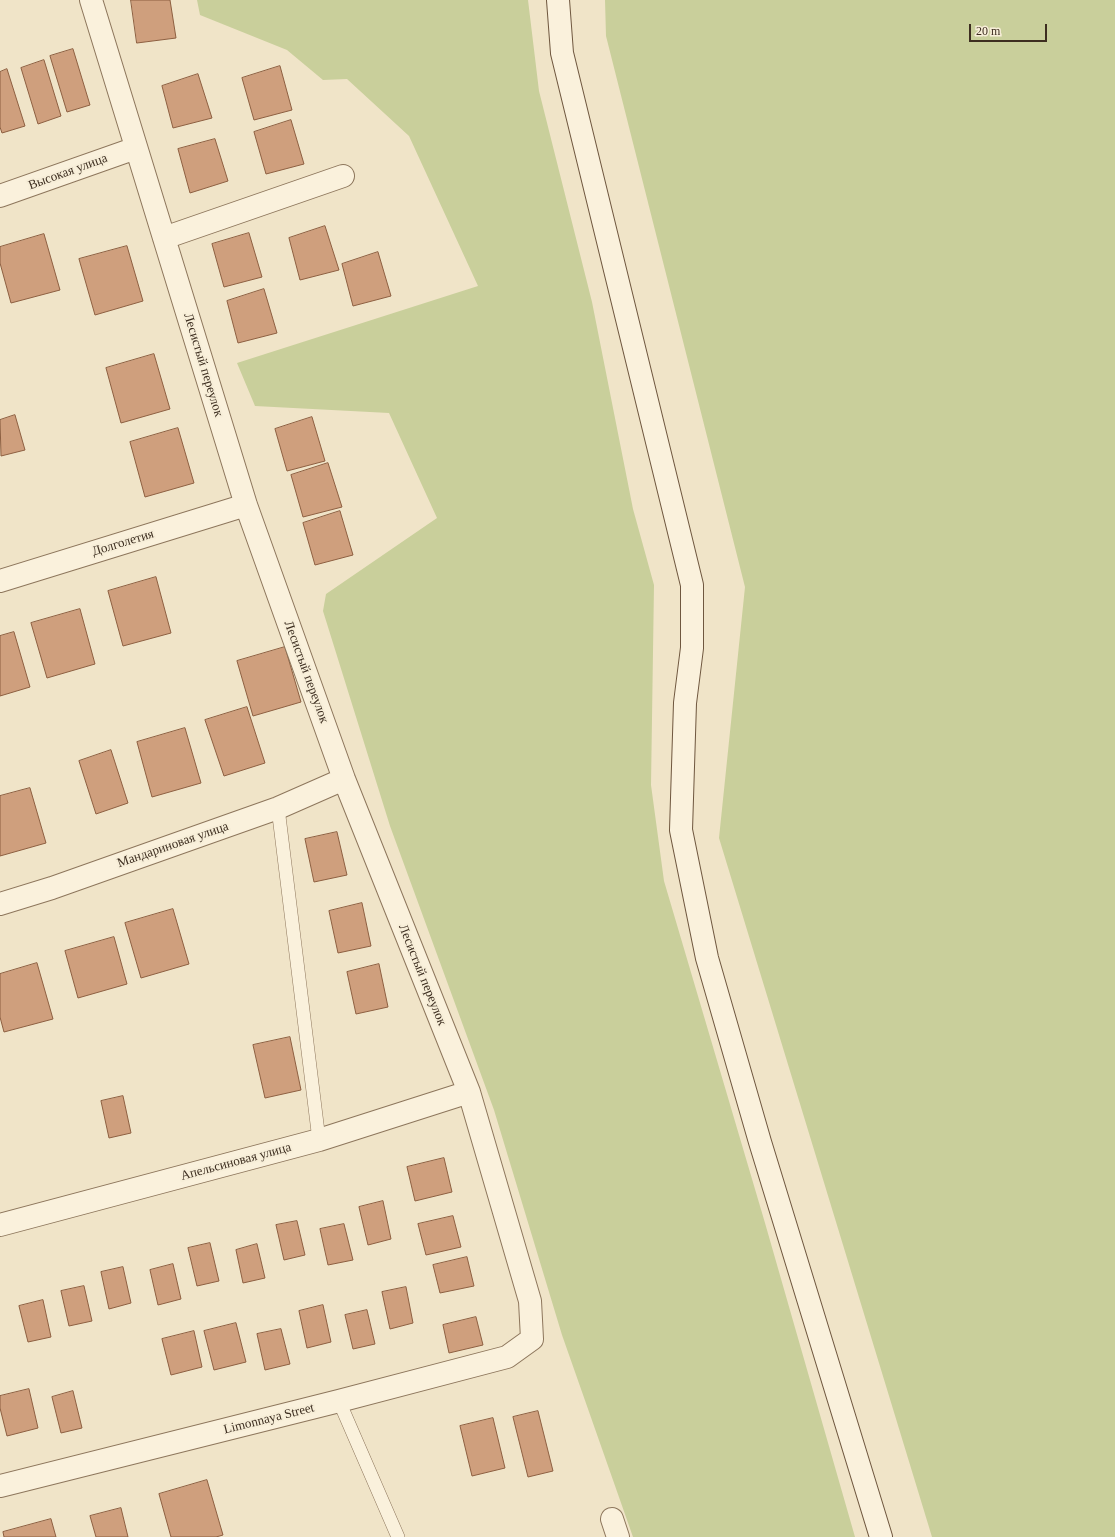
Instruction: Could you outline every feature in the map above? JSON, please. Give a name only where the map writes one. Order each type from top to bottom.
[{"type":"street","name":"Лесистый переулок","points":[[91,0],[246,505],[344,779],[469,1092],[530,1300],[532,1339]]},
{"type":"street","points":[[558,0],[562,52],[692,585],[692,648],[685,703],[681,830],[707,958],[760,1142],[881,1537]]},
{"type":"street","name":"Высокая улица","points":[[0,196],[136,148]]},
{"type":"street","points":[[164,238],[343,176]]},
{"type":"street","name":"Долголетия","points":[[0,581],[246,505]]},
{"type":"street","name":"Мандариновая улица","points":[[0,904],[52,888],[278,808],[344,779]]},
{"type":"street","name":"Апельсиновая улица","points":[[0,1225],[319,1140],[469,1092]]},
{"type":"street","name":"Limonnaya Street","points":[[0,1486],[508,1357],[532,1339]]},
{"type":"lane","points":[[278,808],[319,1140]]},
{"type":"lane","points":[[339,1401],[398,1537]]},
{"type":"green space","points":[[197,0],[528,0],[539,91],[592,302],[633,509],[654,585],[651,785],[664,881],[765,1223],[855,1537],[633,1537],[562,1335],[494,1110],[390,826],[323,611],[326,594],[437,518],[389,413],[255,406],[237,363],[478,286],[409,136],[347,79],[323,80],[287,50],[200,15]]},
{"type":"green space","points":[[605,0],[1115,0],[1115,1537],[932,1537],[719,838],[745,587],[606,36]]},
{"type":"building","points":[[131,0],[170,0],[176,38],[137,43]]},
{"type":"building","points":[[73,49],[90,105],[67,112],[50,56]]},
{"type":"building","points":[[44,60],[61,116],[38,124],[21,68]]},
{"type":"building","points":[[280,66],[292,110],[254,120],[242,78]]},
{"type":"building","points":[[7,69],[25,126],[2,133],[0,127],[0,72]]},
{"type":"building","points":[[198,74],[212,118],[173,128],[162,86]]},
{"type":"building","points":[[291,120],[304,164],[266,174],[254,132]]},
{"type":"building","points":[[215,139],[228,181],[190,193],[178,149]]},
{"type":"building","points":[[325,226],[339,270],[300,280],[289,238]]},
{"type":"building","points":[[249,233],[262,277],[224,287],[212,244]]},
{"type":"building","points":[[44,234],[60,290],[11,303],[0,263],[0,247]]},
{"type":"building","points":[[127,246],[143,301],[95,315],[79,259]]},
{"type":"building","points":[[378,252],[391,296],[353,306],[342,264]]},
{"type":"building","points":[[264,289],[277,333],[238,343],[227,301]]},
{"type":"building","points":[[154,354],[170,409],[121,423],[106,368]]},
{"type":"building","points":[[15,415],[25,450],[1,456],[0,420]]},
{"type":"building","points":[[312,417],[325,461],[287,471],[275,429]]},
{"type":"building","points":[[178,428],[194,483],[145,497],[130,442]]},
{"type":"building","points":[[328,463],[342,507],[303,517],[291,475]]},
{"type":"building","points":[[340,511],[353,555],[315,565],[303,523]]},
{"type":"building","points":[[156,577],[171,633],[123,646],[108,591]]},
{"type":"building","points":[[80,609],[95,664],[47,678],[31,623]]},
{"type":"building","points":[[14,632],[30,687],[0,696],[0,636]]},
{"type":"building","points":[[285,647],[301,702],[253,716],[237,661]]},
{"type":"building","points":[[247,707],[265,763],[224,776],[205,720]]},
{"type":"building","points":[[185,728],[201,783],[152,797],[137,742]]},
{"type":"building","points":[[111,750],[128,803],[96,814],[79,761]]},
{"type":"building","points":[[30,788],[46,843],[0,856],[0,796]]},
{"type":"building","points":[[337,832],[347,875],[314,882],[305,839]]},
{"type":"building","points":[[362,903],[371,946],[338,953],[329,911]]},
{"type":"building","points":[[173,909],[189,964],[141,978],[125,923]]},
{"type":"building","points":[[114,937],[127,984],[78,998],[65,951]]},
{"type":"building","points":[[37,963],[53,1019],[4,1032],[0,1017],[0,974]]},
{"type":"building","points":[[379,964],[388,1007],[356,1014],[347,972]]},
{"type":"building","points":[[290,1037],[301,1090],[265,1098],[253,1045]]},
{"type":"building","points":[[123,1096],[131,1133],[109,1138],[101,1101]]},
{"type":"building","points":[[444,1158],[452,1192],[415,1201],[407,1167]]},
{"type":"building","points":[[383,1201],[391,1239],[368,1245],[359,1207]]},
{"type":"building","points":[[453,1216],[461,1247],[426,1255],[418,1224]]},
{"type":"building","points":[[297,1221],[305,1255],[284,1260],[276,1225]]},
{"type":"building","points":[[344,1224],[353,1260],[328,1265],[320,1229]]},
{"type":"building","points":[[210,1243],[219,1281],[197,1286],[188,1248]]},
{"type":"building","points":[[257,1244],[265,1278],[243,1283],[236,1250]]},
{"type":"building","points":[[467,1257],[474,1286],[440,1293],[433,1265]]},
{"type":"building","points":[[173,1264],[181,1299],[158,1305],[150,1270]]},
{"type":"building","points":[[123,1267],[131,1303],[109,1309],[101,1272]]},
{"type":"building","points":[[84,1286],[92,1321],[69,1326],[61,1291]]},
{"type":"building","points":[[406,1287],[413,1323],[390,1329],[382,1292]]},
{"type":"building","points":[[43,1300],[51,1337],[28,1342],[19,1306]]},
{"type":"building","points":[[323,1305],[331,1342],[307,1348],[299,1311]]},
{"type":"building","points":[[367,1310],[375,1344],[353,1349],[345,1315]]},
{"type":"building","points":[[476,1317],[483,1345],[449,1353],[443,1325]]},
{"type":"building","points":[[236,1323],[246,1362],[214,1370],[204,1331]]},
{"type":"building","points":[[281,1329],[290,1364],[265,1370],[257,1334]]},
{"type":"building","points":[[194,1331],[202,1367],[171,1375],[162,1339]]},
{"type":"building","points":[[29,1389],[38,1428],[7,1436],[0,1408],[0,1396]]},
{"type":"building","points":[[73,1391],[82,1428],[61,1433],[52,1397]]},
{"type":"building","points":[[538,1411],[553,1471],[528,1477],[513,1417]]},
{"type":"building","points":[[493,1418],[505,1468],[472,1476],[460,1426]]},
{"type":"building","points":[[207,1480],[223,1535],[216,1537],[171,1537],[159,1494]]},
{"type":"building","points":[[121,1508],[128,1537],[96,1537],[90,1516]]},
{"type":"building","points":[[51,1519],[56,1537],[4,1537],[3,1532]]}]
